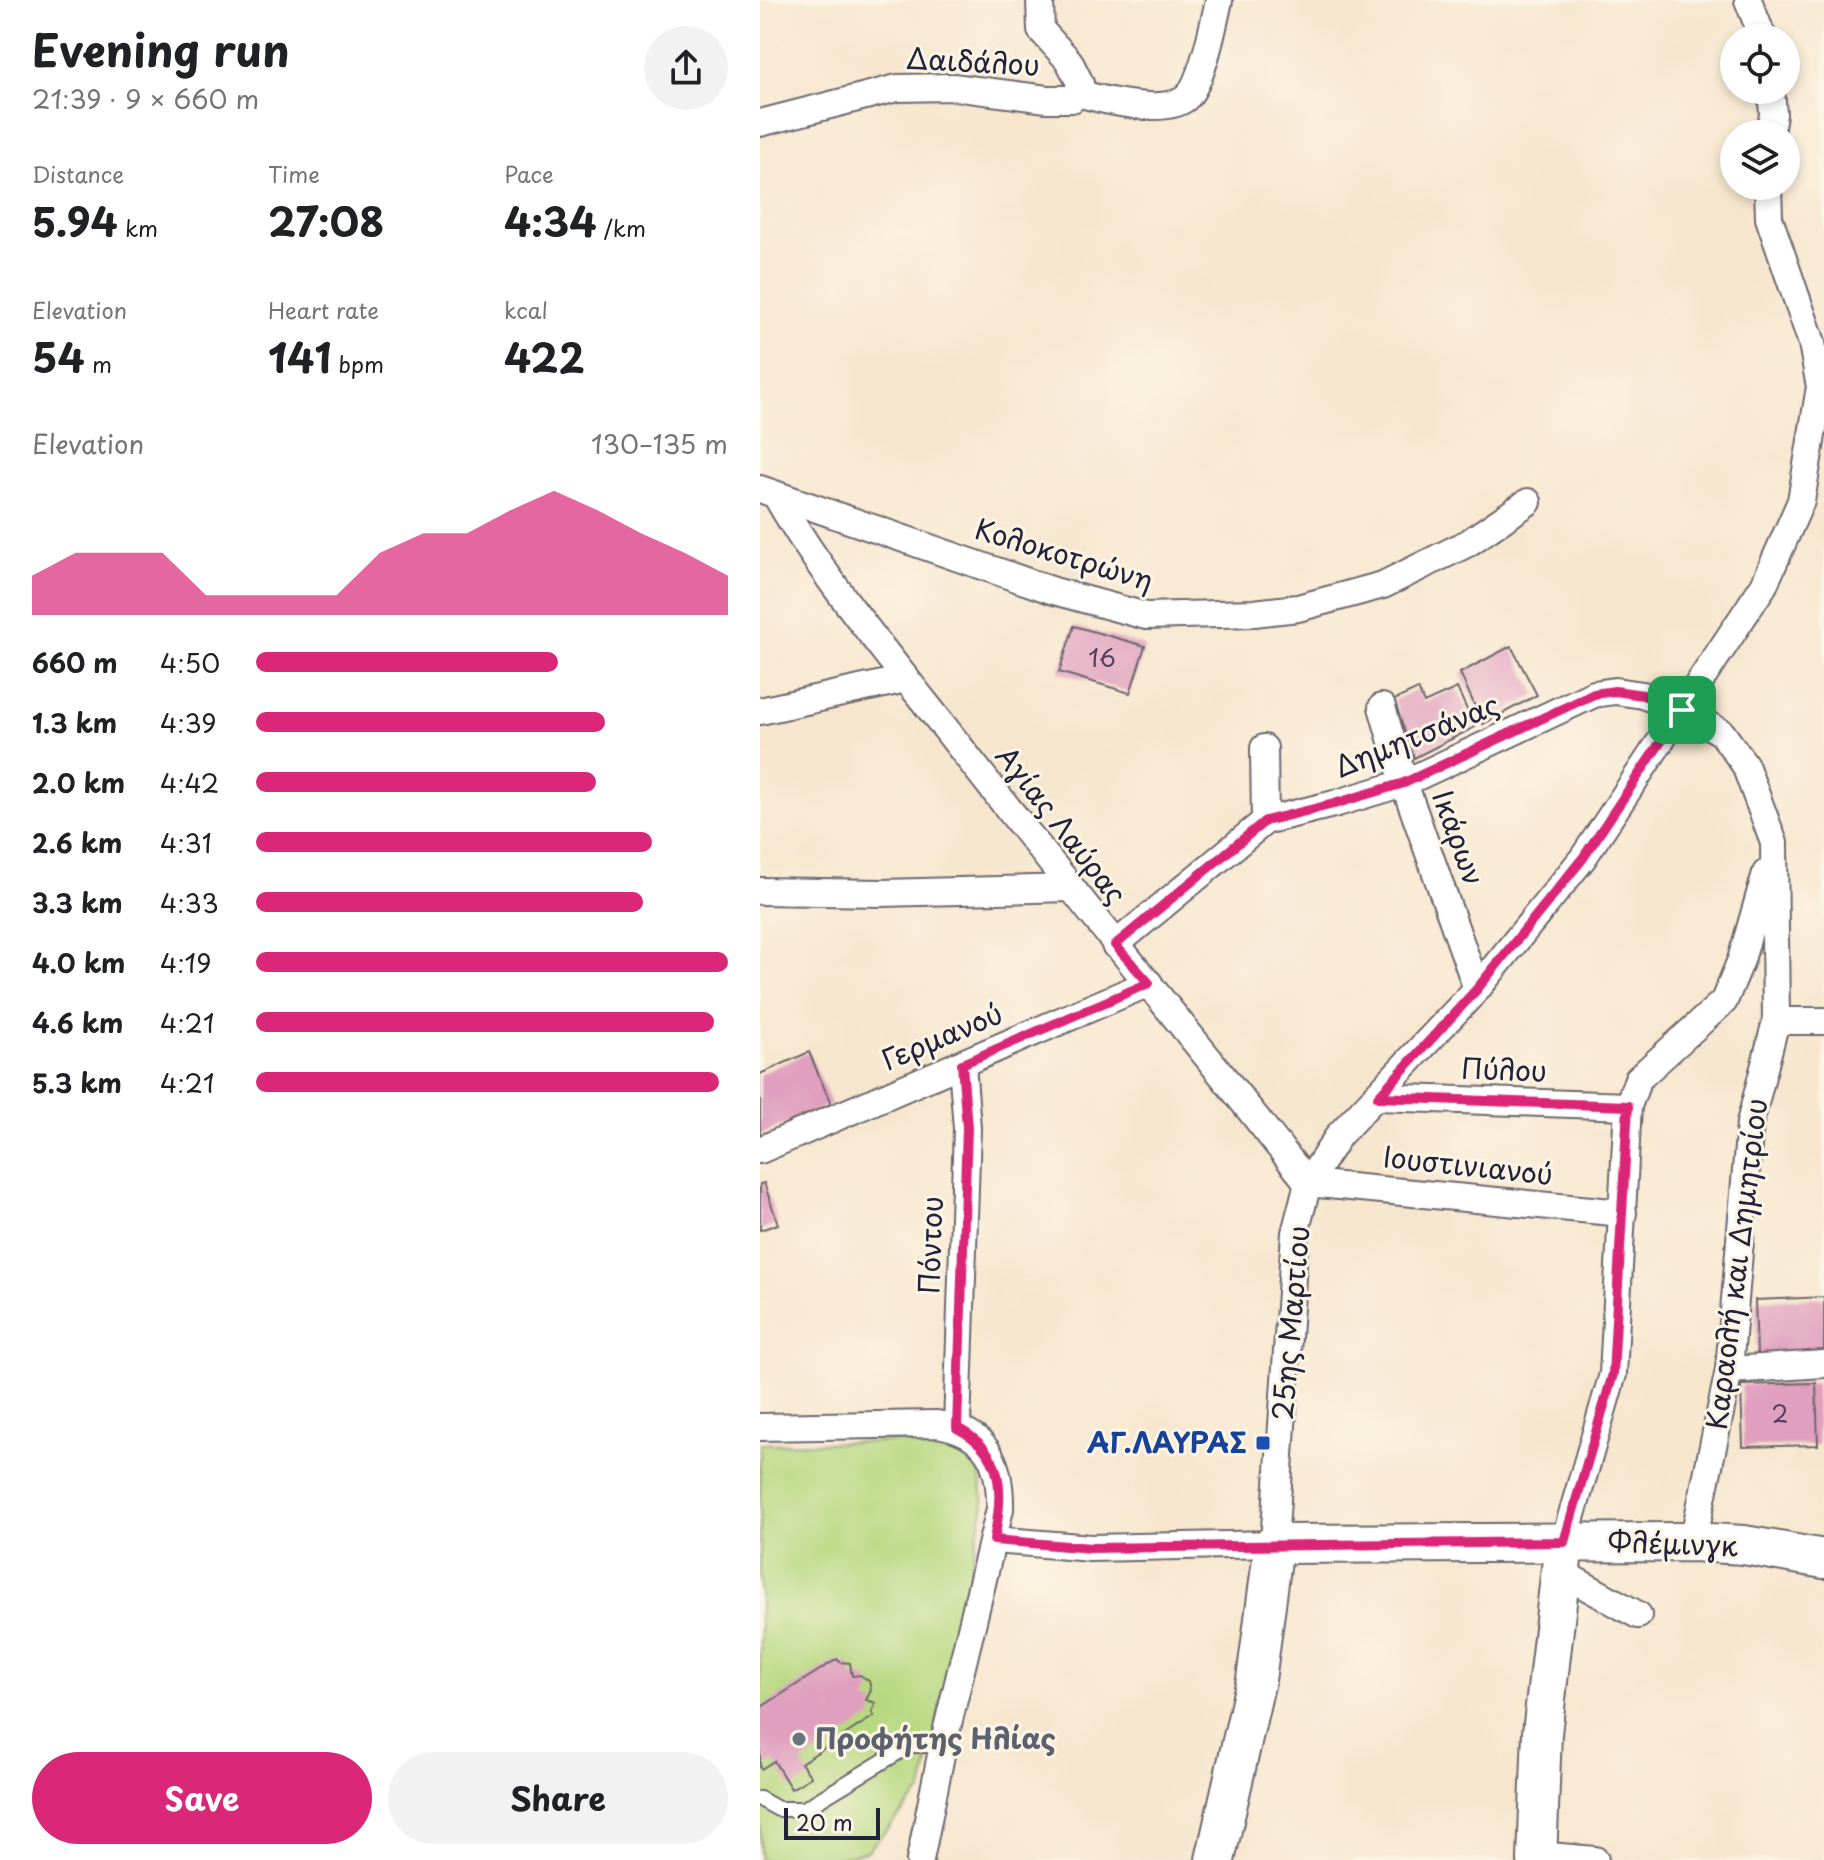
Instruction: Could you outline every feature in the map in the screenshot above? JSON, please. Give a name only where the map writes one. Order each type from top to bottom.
[{"type":"street","name":"Δαιδάλου","points":[[760,123],[897,88],[953,87],[1047,99],[1072,99],[1078,93],[1080,83],[1069,61],[1041,30],[1040,0]]},
{"type":"street","points":[[1078,93],[1110,102],[1141,105],[1171,104],[1186,99],[1193,89],[1207,50],[1219,0]]},
{"type":"street","points":[[1748,0],[1757,24]]},
{"type":"street","name":"25ης Μαρτίου","points":[[1215,1860],[1256,1680],[1274,1544],[1295,1233],[1308,1183],[1339,1135],[1477,989],[1583,858],[1764,585],[1801,501],[1814,495],[1822,388],[1812,343],[1769,218],[1768,200]]},
{"type":"street","name":"Κολοκοτρώνη","points":[[768,493],[1054,591],[1146,616],[1254,613],[1298,608],[1383,585],[1468,543],[1528,502]]},
{"type":"street","name":"Αγίας Λαύρας","points":[[768,493],[805,547],[906,679],[1115,945],[1149,983],[1308,1183]]},
{"type":"street","points":[[760,711],[906,679]]},
{"type":"street","name":"Δημητσάνας","points":[[1115,945],[1265,821],[1404,783],[1594,694],[1615,691],[1643,695],[1682,710]]},
{"type":"street","name":"Ικάρων","points":[[1382,707],[1404,783],[1477,989]]},
{"type":"street","name":"Καραολή και Δημητρίου","points":[[1682,710],[1722,733],[1745,765],[1774,843],[1776,1021],[1750,1123],[1729,1370],[1693,1542]]},
{"type":"street","points":[[1264,748],[1265,821]]},
{"type":"street","points":[[1595,1860],[1537,1857],[1542,1733],[1562,1557],[1613,1374],[1628,1106],[1638,1079],[1724,1001],[1741,960],[1774,843]]},
{"type":"street","points":[[760,891],[882,893],[1070,888]]},
{"type":"street","name":"Γερμανού","points":[[760,1150],[1149,983]]},
{"type":"street","points":[[1776,1021],[1824,1021]]},
{"type":"street","name":"Πόντου","points":[[957,1428],[967,1128],[962,1064]]},
{"type":"street","name":"Πύλου","points":[[1378,1097],[1628,1106]]},
{"type":"street","name":"Ιουστινιανού","points":[[1308,1183],[1623,1213]]},
{"type":"street","points":[[1729,1370],[1824,1364]]},
{"type":"street","points":[[760,1427],[937,1424],[974,1436],[986,1448],[995,1465],[1000,1499],[994,1540],[943,1745],[920,1860]]},
{"type":"street","name":"Φλέμινγκ","points":[[994,1540],[1091,1548],[1274,1544],[1562,1557],[1693,1542],[1744,1545],[1824,1559]]},
{"type":"street","points":[[1562,1557],[1638,1615]]},
{"type":"lane","points":[[760,1799],[778,1809],[804,1809],[910,1745],[943,1745]]},
{"type":"green space","points":[[931,1441],[978,1465],[984,1505],[922,1791],[867,1851],[830,1860],[760,1860],[760,1444]]},
{"type":"building","points":[[1074,626],[1145,646],[1130,693],[1059,672]]},
{"type":"building","points":[[1511,646],[1537,695],[1483,724],[1460,673]]},
{"type":"building","points":[[1457,688],[1475,727],[1414,758],[1394,700],[1418,689],[1424,703]]},
{"type":"building","points":[[809,1052],[831,1104],[760,1135],[760,1074]]},
{"type":"building","points":[[764,1183],[778,1224],[760,1230],[760,1184]]},
{"type":"building","points":[[1824,1297],[1824,1352],[1757,1354],[1755,1300]]},
{"type":"building","points":[[1816,1383],[1818,1445],[1743,1447],[1741,1385]]},
{"type":"building","name":"Προφήτης Ηλίας","points":[[837,1659],[850,1663],[852,1676],[860,1675],[869,1681],[871,1690],[866,1700],[876,1703],[872,1712],[874,1716],[801,1763],[811,1777],[791,1789],[774,1761],[760,1767],[760,1708]]},
{"type":"place","name":"ΑΓ.ΛΑΥΡΑΣ","points":[[1263,1443]]},
{"type":"place","name":"Προφήτης Ηλίας","points":[[799,1739]]},
{"type":"route","points":[[1615,691],[1643,695],[1682,710],[1583,858],[1477,989],[1378,1097],[1628,1106],[1613,1374],[1564,1542],[1091,1548],[994,1540],[1000,1509],[995,1465],[986,1448],[974,1436],[957,1428],[967,1128],[962,1064],[1149,983],[1115,945],[1265,821],[1404,783],[1594,694],[1615,691]]}]
